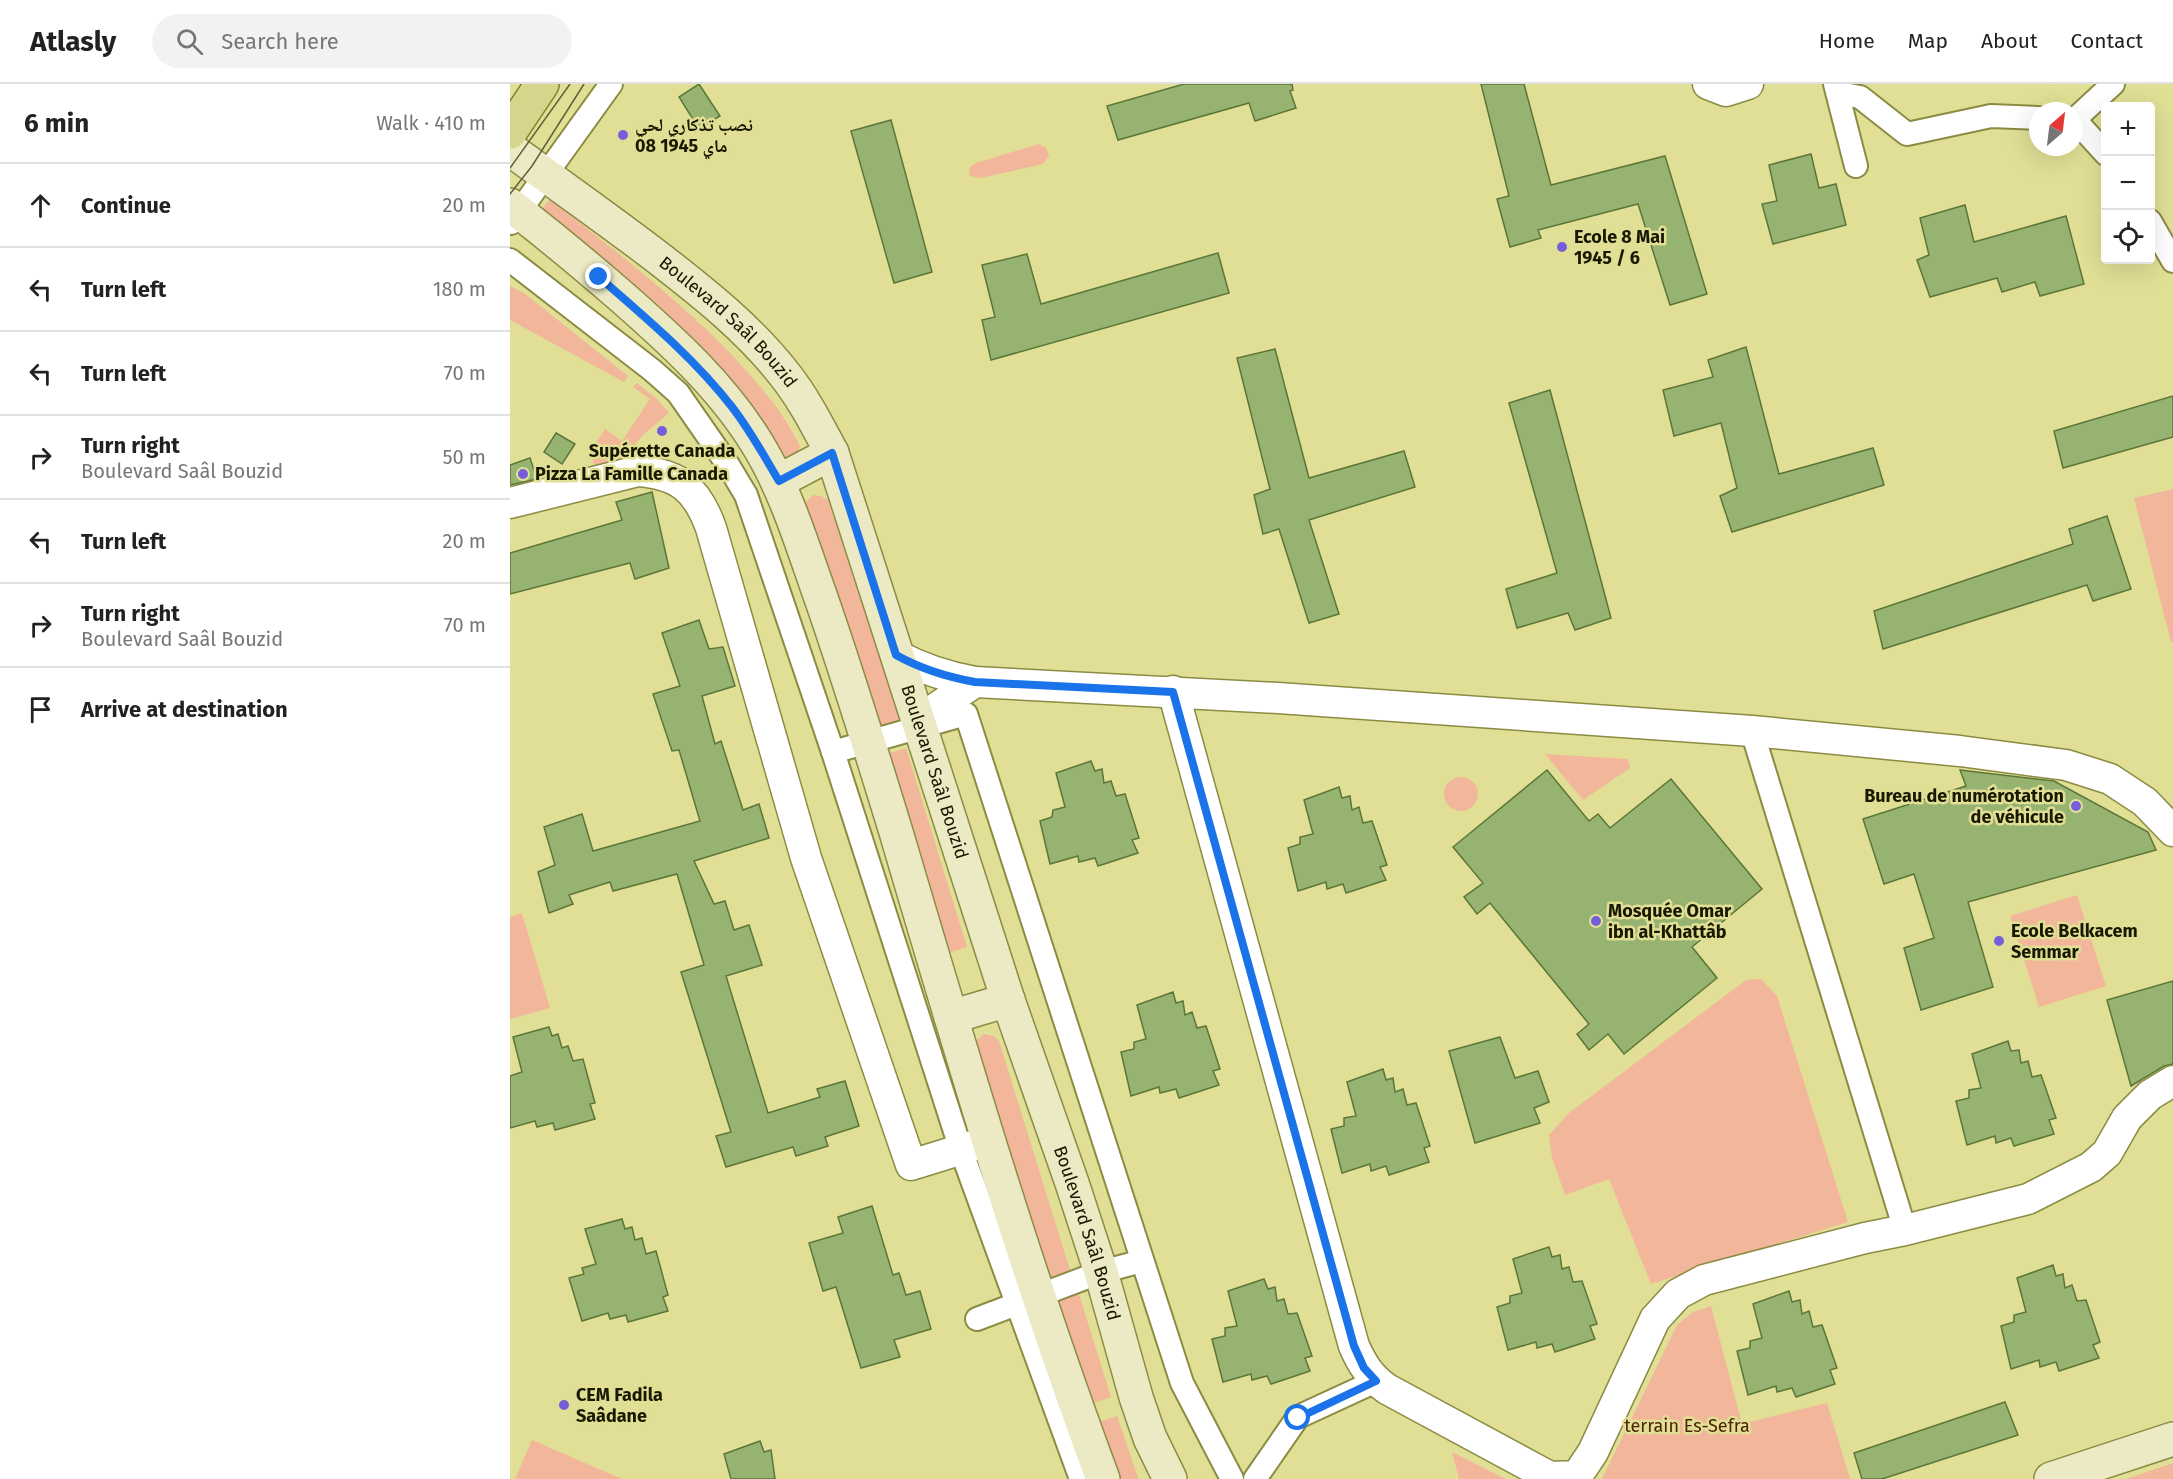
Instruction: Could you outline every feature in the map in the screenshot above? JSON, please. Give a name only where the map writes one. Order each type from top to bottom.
[{"type":"main road","points":[[510,92],[515,84]]},
{"type":"main road","points":[[510,132],[542,84]]},
{"type":"main road","name":"Boulevard Saâl Bouzid","points":[[510,149],[643,246],[732,319],[785,375],[806,404],[832,453],[1008,1000],[1101,1272],[1136,1396],[1150,1438],[1170,1479]]},
{"type":"main road","points":[[513,214],[599,277],[694,363],[732,407],[757,443],[779,481],[825,609],[869,743],[951,1017],[974,1146],[1029,1300],[1103,1479]]},
{"type":"main road","points":[[779,481],[832,453]]},
{"type":"main road","points":[[951,1017],[1008,1000]]},
{"type":"main road","points":[[2051,1479],[2173,1439]]},
{"type":"street","points":[[513,214],[545,176],[610,84]]},
{"type":"street","points":[[1708,84],[1726,91],[1748,84]]},
{"type":"street","points":[[2083,112],[2113,84]]},
{"type":"street","points":[[1837,89],[1860,97],[1907,134],[1991,116],[2029,118]]},
{"type":"street","points":[[1837,89],[1856,166]]},
{"type":"street","points":[[2083,130],[2101,149]]},
{"type":"street","points":[[2155,228],[2173,261]]},
{"type":"street","points":[[510,260],[678,393],[746,495],[832,752],[974,1146],[910,1165],[806,858],[711,528],[704,509],[693,492],[677,480],[658,472],[638,471],[510,503]]},
{"type":"street","points":[[896,655],[916,666],[952,678],[975,682],[1173,692],[1752,731],[2066,765],[2110,779],[2145,802],[2173,831]]},
{"type":"street","points":[[918,724],[975,682]]},
{"type":"street","points":[[1173,692],[1354,1346],[1364,1368],[1376,1381],[1550,1477],[1576,1476],[1593,1452],[1655,1319],[1678,1294],[1704,1280],[2028,1199],[2091,1167],[2107,1153],[2127,1118],[2150,1095],[2173,1081]]},
{"type":"street","points":[[832,752],[869,743],[918,724],[966,714],[1182,1383],[1232,1479]]},
{"type":"street","points":[[1752,731],[1905,1230]]},
{"type":"street","points":[[977,1319],[1101,1272],[1142,1261]]},
{"type":"street","points":[[1029,1300],[1081,1479]]},
{"type":"street","points":[[1255,1479],[1298,1418],[1376,1381]]},
{"type":"green space","points":[[1039,144],[1046,148],[1049,156],[1043,164],[981,178],[970,176],[970,168],[976,163]]},
{"type":"green space","points":[[550,199],[662,289],[725,348],[776,406],[800,446],[797,455],[790,459],[780,456],[534,219]]},
{"type":"green space","points":[[510,286],[524,293],[628,376],[624,382],[510,320]]},
{"type":"green space","points":[[637,383],[657,399],[669,413],[643,435],[623,458],[595,466],[589,454],[605,429],[622,441],[650,399],[633,387]]},
{"type":"green space","points":[[2173,489],[2173,642],[2171,642],[2134,498]]},
{"type":"green space","points":[[813,495],[828,500],[902,727],[880,734],[804,508]]},
{"type":"green space","points":[[906,748],[967,947],[946,954],[887,754]]},
{"type":"green space","points":[[1545,754],[1628,759],[1630,768],[1583,800]]},
{"type":"green space","points":[[1461,777],[1473,782],[1478,794],[1473,806],[1461,811],[1449,806],[1444,794],[1449,782]]},
{"type":"green space","points":[[2077,895],[2106,986],[2039,1007],[2010,916]]},
{"type":"green space","points":[[522,913],[550,1008],[510,1019],[510,917]]},
{"type":"green space","points":[[1761,979],[1777,996],[1848,1222],[1651,1284],[1609,1179],[1565,1195],[1552,1158],[1549,1135],[1569,1113],[1746,980]]},
{"type":"green space","points":[[984,1034],[994,1036],[999,1041],[1071,1273],[1050,1281],[976,1048],[977,1040]]},
{"type":"green space","points":[[1078,1291],[1111,1397],[1091,1404],[1057,1299]]},
{"type":"green space","name":"terrain Es-Sefra","points":[[1711,1306],[1742,1424],[1827,1403],[1850,1479],[1602,1479],[1677,1325],[1693,1312]]},
{"type":"green space","points":[[1117,1416],[1139,1479],[1119,1479],[1099,1422]]},
{"type":"green space","points":[[532,1440],[622,1479],[515,1479]]},
{"type":"green space","points":[[1452,1452],[1506,1479],[1459,1479]]},
{"type":"green space","points":[[2173,1463],[2173,1479],[2126,1479]]},
{"type":"building","points":[[699,84],[720,116],[699,129],[679,97]]},
{"type":"building","points":[[1184,84],[1292,84],[1293,90],[1290,91],[1296,108],[1255,121],[1249,103],[1118,140],[1107,106]]},
{"type":"building","points":[[1481,84],[1524,84],[1551,185],[1665,156],[1707,294],[1670,305],[1638,204],[1538,230],[1541,238],[1510,247],[1497,199],[1509,196]]},
{"type":"building","points":[[891,120],[932,272],[894,283],[851,131]]},
{"type":"building","points":[[1811,154],[1819,188],[1836,184],[1846,225],[1773,244],[1762,204],[1777,201],[1769,165]]},
{"type":"building","points":[[1965,205],[1974,242],[2066,216],[2084,284],[2040,296],[2035,282],[2002,292],[1997,278],[1930,297],[1917,260],[1929,255],[1920,218]]},
{"type":"building","points":[[1218,253],[1229,293],[991,360],[982,320],[995,317],[982,265],[1027,254],[1041,304]]},
{"type":"building","points":[[1746,347],[1779,474],[1873,448],[1884,485],[1732,532],[1720,496],[1737,488],[1721,423],[1674,436],[1663,390],[1713,377],[1708,360]]},
{"type":"building","points":[[1275,349],[1309,478],[1404,451],[1415,487],[1309,520],[1339,614],[1309,623],[1279,529],[1263,534],[1254,495],[1270,489],[1237,358]]},
{"type":"building","points":[[1550,390],[1611,618],[1575,630],[1568,613],[1517,628],[1506,589],[1557,573],[1509,403]]},
{"type":"building","points":[[2173,396],[2173,437],[2063,468],[2054,431]]},
{"type":"building","points":[[556,433],[575,444],[562,464],[544,452]]},
{"type":"building","name":"Pizza La Famille Canada","points":[[530,458],[537,479],[510,485],[510,465]]},
{"type":"building","points":[[652,492],[669,568],[635,579],[630,563],[510,594],[510,553],[622,520],[616,502]]},
{"type":"building","points":[[2107,516],[2131,589],[2093,601],[2087,585],[1883,649],[1874,611],[2073,544],[2069,529]]},
{"type":"building","points":[[699,620],[709,649],[723,647],[735,686],[702,696],[715,744],[721,741],[743,810],[759,804],[769,838],[694,861],[714,904],[725,901],[734,930],[749,925],[762,965],[726,976],[768,1113],[820,1097],[817,1089],[845,1081],[859,1126],[825,1137],[828,1146],[796,1156],[793,1147],[726,1167],[716,1136],[731,1132],[681,972],[704,965],[677,874],[613,891],[610,882],[569,895],[573,904],[549,913],[538,872],[555,865],[544,827],[582,814],[593,851],[700,821],[679,750],[672,751],[653,694],[680,686],[662,633]]},
{"type":"building","points":[[1091,761],[1095,771],[1102,769],[1104,783],[1111,781],[1116,796],[1125,794],[1139,838],[1132,840],[1138,853],[1098,866],[1095,858],[1079,862],[1078,856],[1050,864],[1040,821],[1052,817],[1053,810],[1065,807],[1056,773]]},
{"type":"building","name":"Mosquée Omar ibn al-Khattâb","points":[[1547,770],[1589,821],[1598,814],[1610,828],[1671,779],[1762,889],[1692,947],[1717,978],[1624,1054],[1608,1034],[1589,1050],[1577,1034],[1589,1024],[1490,903],[1477,914],[1464,897],[1483,883],[1453,847]]},
{"type":"building","points":[[1960,770],[2054,781],[2148,832],[2156,850],[1968,902],[1993,987],[1921,1010],[1904,948],[1934,938],[1914,874],[1884,884],[1863,819],[1966,786]]},
{"type":"building","points":[[1339,787],[1342,798],[1350,796],[1352,810],[1359,807],[1363,823],[1372,821],[1387,865],[1380,867],[1386,880],[1346,893],[1343,884],[1327,889],[1326,882],[1298,891],[1288,848],[1300,844],[1300,837],[1313,834],[1304,800]]},
{"type":"building","points":[[2173,981],[2173,1064],[2164,1066],[2131,1086],[2107,1000]]},
{"type":"building","points":[[1173,992],[1176,1003],[1183,1001],[1185,1015],[1192,1012],[1197,1028],[1206,1026],[1220,1069],[1213,1071],[1219,1085],[1179,1098],[1176,1089],[1160,1093],[1159,1087],[1131,1096],[1121,1052],[1134,1049],[1134,1042],[1146,1039],[1137,1005]]},
{"type":"building","points":[[549,1027],[552,1036],[558,1034],[562,1048],[568,1046],[573,1061],[583,1059],[595,1103],[590,1104],[595,1119],[555,1130],[553,1123],[537,1127],[535,1121],[510,1128],[510,1076],[522,1072],[513,1037]]},
{"type":"building","points":[[1500,1037],[1515,1078],[1538,1071],[1549,1102],[1534,1108],[1540,1123],[1475,1143],[1449,1051]]},
{"type":"building","points":[[2008,1041],[2011,1051],[2019,1050],[2021,1063],[2028,1061],[2032,1077],[2041,1075],[2056,1118],[2049,1120],[2054,1134],[2014,1146],[2011,1138],[1996,1143],[1995,1136],[1967,1145],[1956,1101],[1969,1098],[1969,1090],[1981,1088],[1972,1054]]},
{"type":"building","points":[[1383,1069],[1386,1080],[1393,1078],[1395,1092],[1403,1089],[1407,1105],[1416,1103],[1430,1146],[1424,1148],[1429,1162],[1389,1175],[1386,1166],[1371,1171],[1370,1164],[1342,1173],[1331,1129],[1344,1126],[1344,1118],[1356,1116],[1347,1082]]},
{"type":"building","points":[[872,1206],[893,1275],[899,1273],[906,1295],[920,1291],[931,1329],[894,1340],[900,1357],[861,1368],[836,1287],[823,1291],[809,1243],[843,1233],[838,1217]]},
{"type":"building","points":[[622,1219],[625,1229],[632,1227],[635,1240],[642,1238],[646,1254],[656,1251],[668,1295],[663,1297],[668,1311],[628,1322],[626,1315],[610,1319],[608,1313],[582,1321],[569,1278],[584,1274],[582,1268],[596,1264],[585,1229]]},
{"type":"building","points":[[1549,1247],[1552,1257],[1560,1255],[1562,1269],[1569,1267],[1573,1282],[1582,1281],[1597,1324],[1590,1326],[1595,1339],[1555,1352],[1552,1344],[1537,1348],[1536,1342],[1508,1350],[1497,1307],[1510,1303],[1510,1296],[1522,1293],[1513,1259]]},
{"type":"building","points":[[2053,1265],[2056,1276],[2063,1274],[2065,1288],[2072,1285],[2077,1301],[2086,1300],[2100,1342],[2093,1345],[2099,1358],[2059,1371],[2056,1362],[2040,1367],[2039,1360],[2011,1369],[2001,1326],[2014,1322],[2014,1315],[2026,1312],[2017,1278]]},
{"type":"building","points":[[1264,1279],[1268,1289],[1275,1287],[1277,1301],[1284,1299],[1288,1314],[1297,1313],[1312,1356],[1305,1358],[1310,1371],[1271,1384],[1267,1376],[1252,1380],[1251,1374],[1223,1382],[1212,1339],[1225,1336],[1225,1328],[1237,1326],[1228,1291]]},
{"type":"building","points":[[1789,1291],[1792,1302],[1800,1300],[1802,1314],[1809,1311],[1813,1327],[1822,1325],[1837,1368],[1830,1370],[1835,1384],[1796,1397],[1792,1388],[1777,1392],[1776,1386],[1748,1395],[1737,1351],[1750,1348],[1750,1341],[1762,1338],[1753,1304]]},
{"type":"building","points":[[2005,1402],[2018,1435],[1882,1479],[1862,1479],[1854,1453]]},
{"type":"building","points":[[760,1441],[764,1452],[771,1450],[775,1479],[731,1479],[724,1454]]},
{"type":"tram line","points":[[510,168],[570,84]]},
{"type":"tram line","points":[[510,194],[532,166],[584,84]]},
{"type":"place","name":"نصب تذكاري لحي 08 ماي 1945","points":[[623,135]]},
{"type":"place","name":"Ecole 8 Mai 1945 / 6","points":[[1562,247]]},
{"type":"place","name":"Supérette Canada","points":[[662,431]]},
{"type":"place","name":"Pizza La Famille Canada","points":[[523,474]]},
{"type":"place","name":"Bureau de numérotation de véhicule","points":[[2076,806]]},
{"type":"place","name":"Mosquée Omar ibn al-Khattâb","points":[[1596,921]]},
{"type":"place","name":"Ecole Belkacem Semmar","points":[[1999,941]]},
{"type":"place","name":"CEM Fadila Saâdane","points":[[564,1405]]},
{"type":"route","points":[[599,277],[694,363],[732,407],[757,443],[779,481],[832,453],[896,655],[916,666],[952,678],[975,682],[1173,692],[1354,1346],[1364,1368],[1376,1381],[1298,1418]]}]
